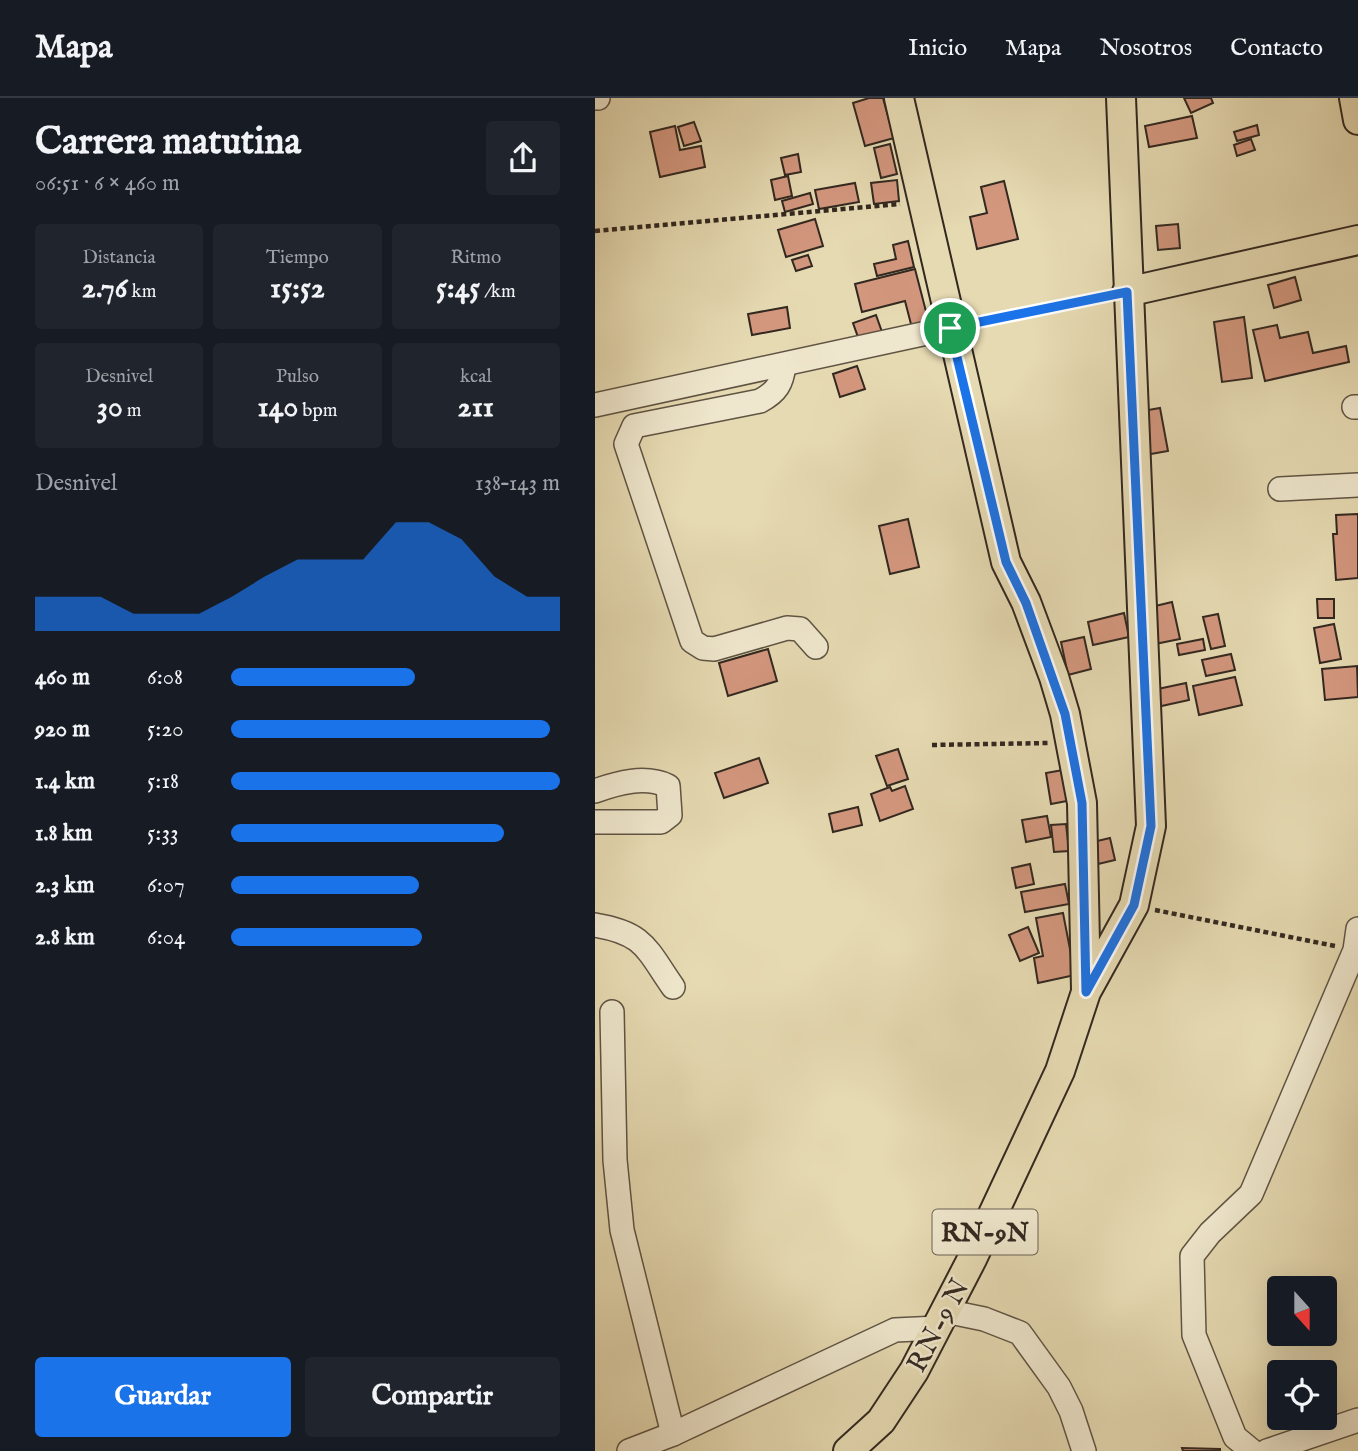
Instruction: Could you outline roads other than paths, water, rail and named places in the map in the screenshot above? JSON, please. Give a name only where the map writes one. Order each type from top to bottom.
[{"type":"main road","name":"RN-9N","points":[[899,98],[1006,562],[1026,603],[1065,714],[1082,803],[1086,992]]},
{"type":"main road","name":"RN-9N","points":[[1086,992],[1134,905],[1151,826],[1121,98]]},
{"type":"main road","points":[[1354,98],[1358,120]]},
{"type":"main road","points":[[1127,292],[1358,240]]},
{"type":"main road","name":"RN-9 N","points":[[849,1451],[881,1421],[942,1320],[1060,1070],[1086,992]]},
{"type":"street","points":[[1354,98],[1358,104]]},
{"type":"street","points":[[595,405],[950,328]]},
{"type":"street","points":[[784,365],[782,383],[772,395],[760,401],[635,426],[626,444],[692,641],[703,648],[715,649],[787,628],[800,629],[816,647]]},
{"type":"street","points":[[1280,489],[1358,485]]},
{"type":"street","points":[[595,791],[619,783],[657,781],[667,786],[670,815],[661,822],[595,822]]},
{"type":"street","points":[[595,925],[623,930],[643,944],[673,987]]},
{"type":"street","points":[[1252,1451],[1235,1437],[1193,1335],[1192,1256],[1210,1233],[1251,1194],[1356,940]]},
{"type":"street","points":[[612,1012],[615,1160],[622,1230],[673,1434]]},
{"type":"street","points":[[629,1451],[673,1434],[895,1330],[942,1320],[984,1320],[1020,1333],[1059,1387],[1072,1411],[1084,1451]]},
{"type":"street","points":[[1267,1451],[1358,1420]]}]
